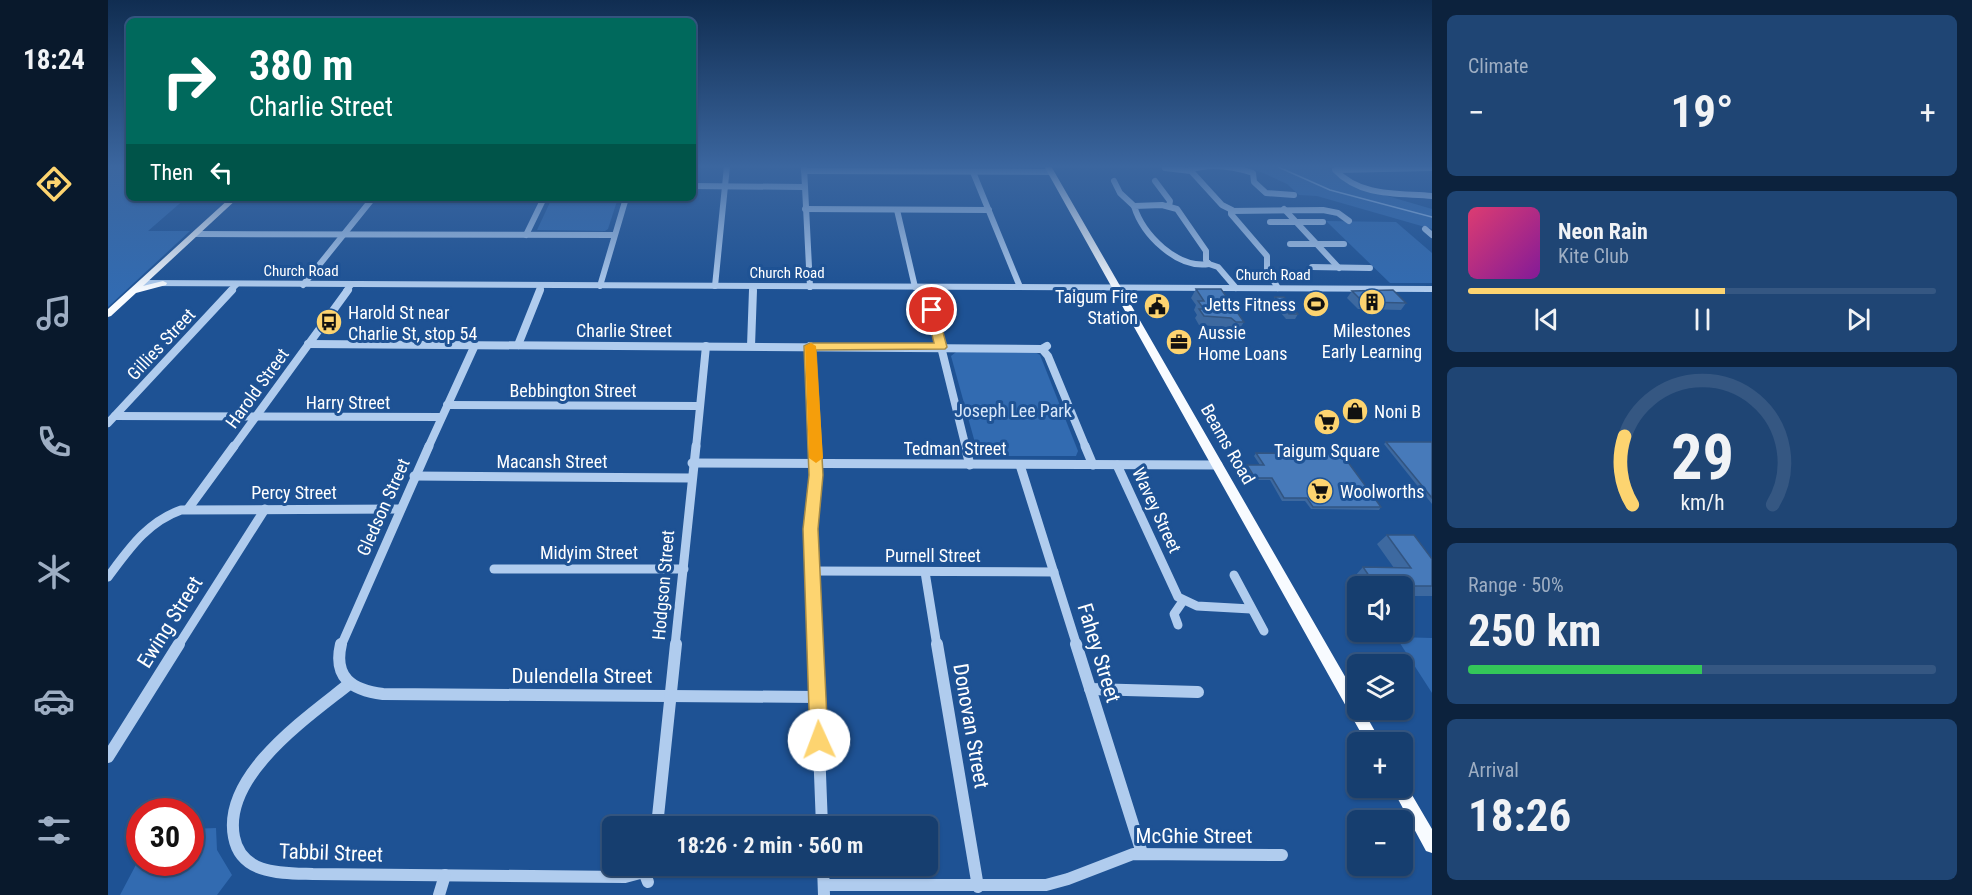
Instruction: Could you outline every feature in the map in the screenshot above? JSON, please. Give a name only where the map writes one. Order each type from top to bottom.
[{"type":"main road","points":[[108,314],[223,208]]},
{"type":"main road","name":"Beams Road","points":[[1070,208],[1368,732]]},
{"type":"main road","points":[[133,291],[163,283]]},
{"type":"main road","points":[[1406,798],[1432,845]]},
{"type":"street","points":[[303,285],[365,208]]},
{"type":"street","points":[[526,235],[539,208]]},
{"type":"street","points":[[600,286],[623,208]]},
{"type":"street","points":[[715,286],[724,208]]},
{"type":"street","points":[[1135,208],[1137,216],[1163,250],[1197,266],[1209,264]]},
{"type":"street","points":[[1173,208],[1177,209],[1180,217],[1193,229],[1206,251],[1206,260],[1209,264],[1223,272],[1236,288]]},
{"type":"street","points":[[1228,208],[1232,210],[1326,210],[1341,214],[1349,221]]},
{"type":"street","points":[[810,287],[806,209],[989,210],[1020,287]]},
{"type":"street","points":[[1284,209],[1339,268]]},
{"type":"street","points":[[897,210],[915,287]]},
{"type":"street","points":[[1232,210],[1231,214],[1267,256],[1267,270],[1281,288]]},
{"type":"street","points":[[1270,222],[1323,222]]},
{"type":"street","points":[[1425,229],[1432,235]]},
{"type":"street","points":[[195,234],[614,235]]},
{"type":"street","points":[[1290,244],[1344,244]]},
{"type":"street","points":[[1311,267],[1370,268]]},
{"type":"street","name":"Church Road","points":[[142,283],[1432,289]]},
{"type":"street","name":"Gillies Street","points":[[108,423],[236,285]]},
{"type":"street","name":"Harold Street","points":[[188,509],[351,285]]},
{"type":"street","points":[[518,345],[541,286]]},
{"type":"street","points":[[750,346],[753,287]]},
{"type":"street","points":[[926,287],[970,465]]},
{"type":"street","name":"Charlie Street","points":[[308,344],[1045,348],[1093,465]]},
{"type":"street","name":"Gledson Street","points":[[349,684],[339,665],[341,642],[475,345]]},
{"type":"street","name":"Hodgson Street","points":[[658,816],[684,569],[692,463],[706,346]]},
{"type":"street","points":[[810,346],[816,464],[811,521],[812,571],[822,816]]},
{"type":"street","name":"Bebbington Street","points":[[447,405],[699,406]]},
{"type":"street","name":"Harry Street","points":[[115,416],[441,417]]},
{"type":"street","name":"Tedman Street","points":[[692,463],[1218,465]]},
{"type":"street","name":"Fahey Street","points":[[1020,465],[1142,854]]},
{"type":"street","name":"Wavey Street","points":[[1117,465],[1178,597],[1183,601]]},
{"type":"street","name":"Macansh Street","points":[[414,476],[691,478]]},
{"type":"street","name":"Percy Street","points":[[108,577],[148,527],[167,514],[188,509],[400,508]]},
{"type":"street","name":"Ewing Street","points":[[108,757],[265,509]]},
{"type":"street","name":"Midyim Street","points":[[494,569],[684,569]]},
{"type":"street","name":"Purnell Street","points":[[812,571],[1054,572]]},
{"type":"street","name":"Donovan Street","points":[[925,572],[978,887]]},
{"type":"street","points":[[1234,575],[1264,631]]},
{"type":"street","points":[[1178,625],[1173,614],[1183,601],[1197,606],[1251,609]]},
{"type":"street","name":"Dulendella Street","points":[[349,684],[359,691],[383,694],[818,697]]},
{"type":"street","name":"Tabbil Street","points":[[349,684],[274,748],[250,777],[239,798],[234,820],[235,842],[245,861],[272,871],[630,876]]},
{"type":"street","points":[[1090,689],[1198,692]]},
{"type":"street","name":"McGhie Street","points":[[824,890],[1056,884],[1117,858],[1142,854],[1282,855]]},
{"type":"street","points":[[439,895],[445,875]]},
{"type":"green space","points":[[108,208],[175,208],[148,231],[190,231],[108,307]]},
{"type":"green space","points":[[547,208],[615,208],[608,229],[605,231],[537,230]]},
{"type":"green space","points":[[1358,208],[1428,208],[1432,209],[1432,229]]},
{"type":"green space","points":[[1326,221],[1396,222],[1432,253],[1432,283],[1390,283]]},
{"type":"green space","name":"Joseph Lee Park","points":[[956,352],[1035,352],[1040,355],[1078,451],[1076,456],[985,456],[977,450],[951,356]]},
{"type":"green space","points":[[1413,637],[1432,638],[1432,693],[1413,663],[1413,654],[1407,654],[1399,642],[1413,642]]},
{"type":"green space","points":[[204,828],[216,828],[217,850],[232,875],[217,895],[120,895],[130,876],[204,876]]},
{"type":"building","points":[[1196,289],[1221,289],[1244,322],[1236,322],[1231,318],[1204,316],[1199,309],[1204,309],[1198,301],[1204,301]]},
{"type":"building","points":[[1393,290],[1406,303],[1363,302],[1352,291]]},
{"type":"building","points":[[1275,297],[1284,297],[1298,314],[1289,314]]},
{"type":"building","points":[[1386,442],[1432,442],[1432,498]]},
{"type":"building","name":"Woolworths","points":[[1256,453],[1342,454],[1381,507],[1313,507],[1307,498],[1284,498],[1272,478],[1255,478],[1247,465],[1264,465]]},
{"type":"building","points":[[1387,535],[1414,535],[1432,559],[1432,586],[1413,586],[1413,576],[1369,576],[1363,567],[1411,568]]},
{"type":"waterway","points":[[1397,208],[1432,217]]},
{"type":"slow traffic","points":[[811,346],[816,458]]},
{"type":"place","name":"Milestones Early Learning","points":[[1372,302]]},
{"type":"place","name":"Jetts Fitness","points":[[1316,304]]},
{"type":"place","name":"Taigum Fire Station","points":[[1157,306]]},
{"type":"place","name":"Harold St near Charlie St, stop 54","points":[[329,322]]},
{"type":"place","name":"Aussie Home Loans","points":[[1179,342]]},
{"type":"place","name":"Noni B","points":[[1355,411]]},
{"type":"place","name":"Taigum Square","points":[[1327,422]]},
{"type":"place","name":"Woolworths","points":[[1320,491]]},
{"type":"route","points":[[819,740],[811,529],[816,475],[810,346],[941,347],[932,310]]}]
